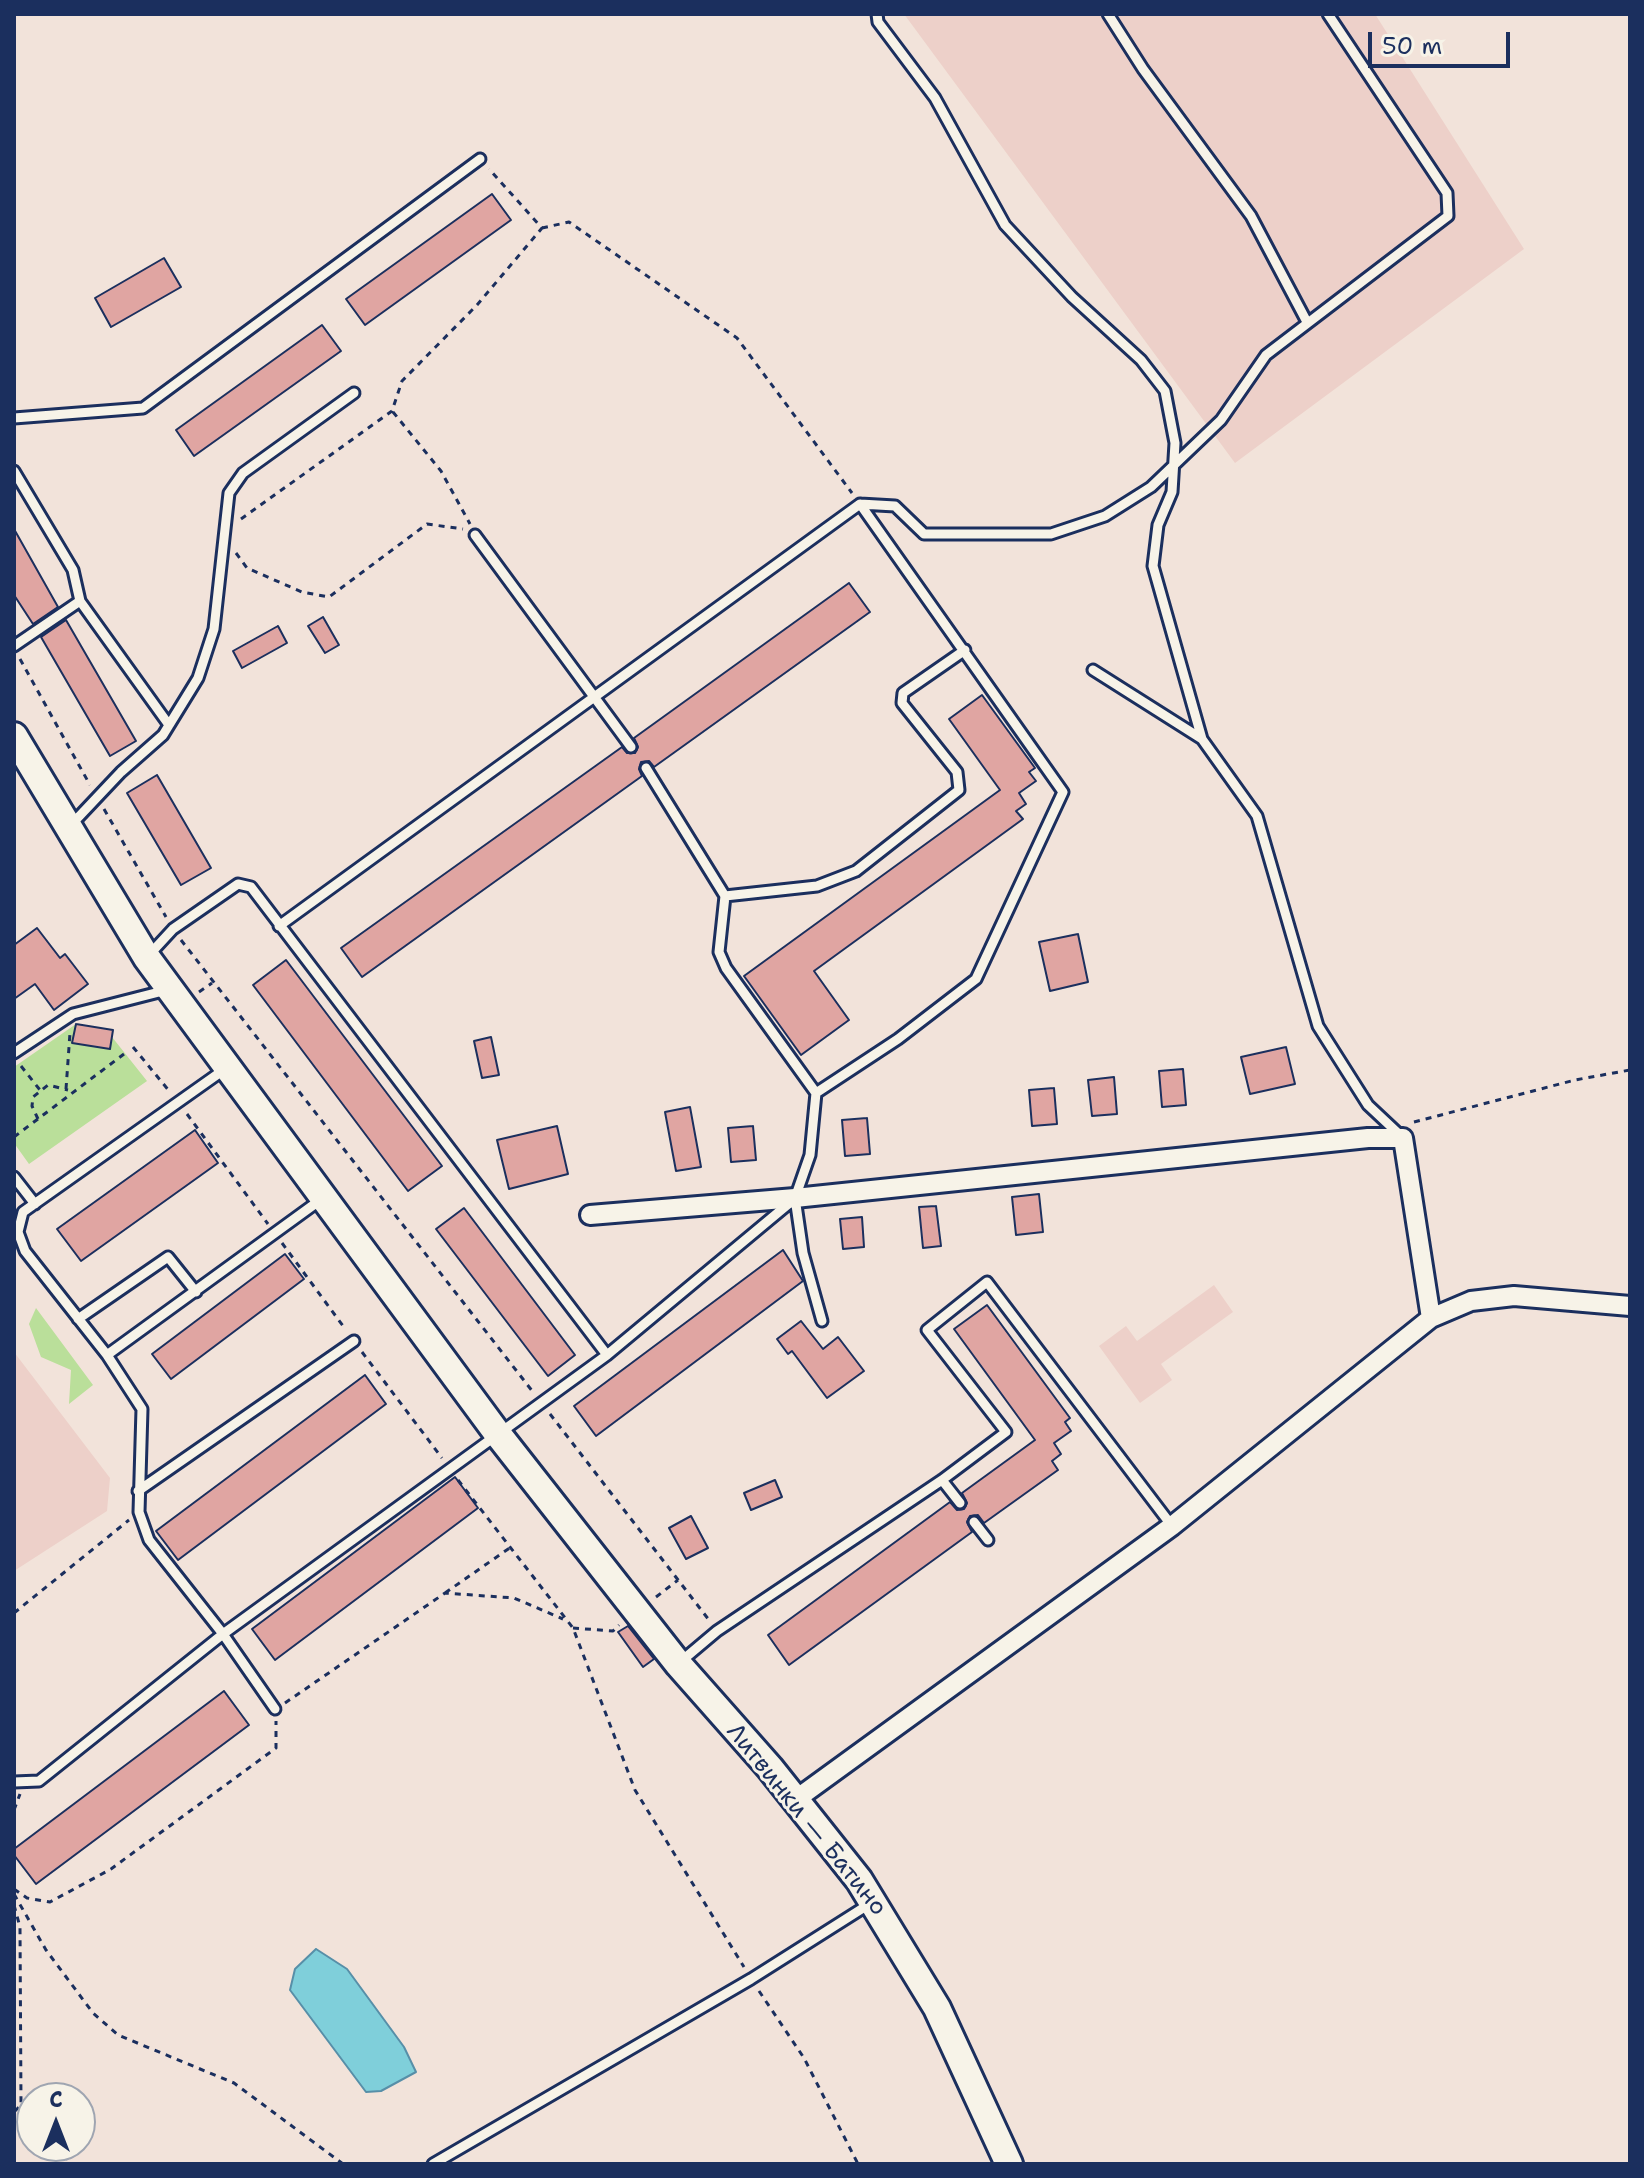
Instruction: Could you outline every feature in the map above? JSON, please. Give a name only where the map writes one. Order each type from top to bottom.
[{"type":"street","name":"Литвинки — Батино","points":[[14,736],[147,958],[497,1433],[678,1664],[795,1800],[874,1901],[943,2019],[1009,2164]]},
{"type":"street","points":[[590,1215],[795,1198],[1368,1138],[1403,1138],[1431,1318]]},
{"type":"street","points":[[795,1800],[1172,1526],[1431,1318],[1471,1301],[1514,1296],[1630,1306]]},
{"type":"lane","points":[[877,14],[878,22],[935,98],[1005,225],[1061,287],[1141,360],[1165,391],[1175,443],[1171,465],[1172,492],[1158,525],[1153,566],[1202,739],[1257,816],[1318,1026],[1368,1105],[1403,1138]]},
{"type":"lane","points":[[1108,14],[1143,69],[1251,216],[1307,322]]},
{"type":"lane","points":[[279,926],[860,504],[895,506],[924,534],[1051,534],[1105,516],[1151,487],[1221,420],[1266,355],[1448,216],[1447,193],[1442,184],[1328,14]]},
{"type":"lane","points":[[14,418],[143,408],[480,159]]},
{"type":"lane","points":[[68,827],[163,735],[198,678],[214,629],[229,493],[243,473],[354,393]]},
{"type":"lane","points":[[14,471],[73,570],[80,601],[169,725]]},
{"type":"lane","points":[[816,1093],[898,1039],[976,979],[1062,798],[1060,787],[860,504]]},
{"type":"lane","points":[[475,535],[631,747]]},
{"type":"lane","points":[[14,648],[80,601]]},
{"type":"lane","points":[[725,896],[817,886],[856,871],[959,790],[957,772],[902,703],[903,693],[965,650]]},
{"type":"lane","points":[[1093,670],[1202,739]]},
{"type":"lane","points":[[646,768],[725,896],[719,952],[726,968],[816,1093],[810,1155],[795,1198],[803,1253],[822,1321]]},
{"type":"lane","points":[[147,958],[173,929],[238,884],[246,883],[607,1355]]},
{"type":"lane","points":[[14,1055],[73,1014],[170,989]]},
{"type":"lane","points":[[227,1067],[23,1212],[18,1232],[25,1251],[107,1355],[142,1409],[139,1512],[149,1540],[223,1634],[275,1709]]},
{"type":"lane","points":[[14,1177],[35,1204]]},
{"type":"lane","points":[[107,1355],[325,1197]]},
{"type":"lane","points":[[14,1782],[39,1781],[223,1634],[607,1355],[795,1198]]},
{"type":"lane","points":[[78,1319],[168,1257],[196,1292]]},
{"type":"lane","points":[[678,1664],[717,1631],[942,1480],[1006,1432],[927,1330],[987,1282],[1172,1526]]},
{"type":"lane","points":[[138,1491],[354,1341]]},
{"type":"lane","points":[[942,1480],[960,1503]]},
{"type":"lane","points":[[974,1522],[988,1540]]},
{"type":"lane","points":[[433,2164],[751,1979],[874,1901]]},
{"type":"path","points":[[480,159],[542,228]]},
{"type":"path","points":[[475,535],[455,526],[427,524],[329,597],[302,592],[247,568],[226,533],[392,411],[402,381],[477,305],[542,228],[569,222],[737,338],[860,504]]},
{"type":"path","points":[[392,411],[441,471],[475,535]]},
{"type":"path","points":[[14,648],[173,929],[717,1631]]},
{"type":"path","points":[[66,1089],[73,1014]]},
{"type":"path","points":[[133,1047],[178,1102],[449,1468],[573,1628],[635,1790],[751,1979],[804,2058],[858,2164]]},
{"type":"path","points":[[14,1137],[124,1054]]},
{"type":"path","points":[[14,1055],[40,1090]]},
{"type":"path","points":[[1403,1138],[1415,1120],[1575,1080],[1630,1070]]},
{"type":"path","points":[[38,1119],[32,1106],[33,1097],[40,1090],[48,1085],[66,1089],[71,1094]]},
{"type":"path","points":[[14,1613],[139,1512]]},
{"type":"path","points":[[14,1891],[27,1898],[50,1902],[111,1869],[276,1748],[275,1709],[511,1547]]},
{"type":"path","points":[[650,1601],[678,1580]]},
{"type":"path","points":[[445,1593],[514,1598],[566,1620]]},
{"type":"path","points":[[573,1628],[613,1631],[629,1618]]},
{"type":"path","points":[[14,1891],[46,1950],[93,2013],[118,2035],[234,2083],[343,2164]]},
{"type":"path","points":[[14,1905],[20,1927],[21,2082]]},
{"type":"shaded area","points":[[904,14],[1375,14],[1524,249],[1235,463]]},
{"type":"shaded area","points":[[1214,1285],[1233,1312],[1161,1364],[1172,1380],[1140,1403],[1099,1346],[1126,1326],[1137,1341]]},
{"type":"shaded area","points":[[14,1352],[110,1478],[107,1511],[14,1571]]},
{"type":"green space","points":[[76,1024],[73,1043],[112,1037],[147,1081],[29,1164],[14,1143],[14,1067]]},
{"type":"green space","points":[[36,1308],[93,1385],[69,1404],[71,1370],[41,1357],[29,1324]]},
{"type":"water","points":[[316,1949],[347,1969],[404,2047],[416,2072],[381,2091],[366,2092],[290,1990],[295,1969]]},
{"type":"building","points":[[492,194],[511,220],[365,325],[346,299]]},
{"type":"building","points":[[164,258],[181,287],[111,327],[95,298]]},
{"type":"building","points":[[322,325],[341,351],[194,456],[176,430]]},
{"type":"building","points":[[14,529],[58,607],[33,624],[14,595]]},
{"type":"building","points":[[849,583],[870,612],[654,767],[649,761],[641,762],[639,769],[642,776],[362,977],[341,948],[622,747],[627,753],[635,753],[638,747],[634,738]]},
{"type":"building","points":[[323,617],[339,645],[325,653],[308,626]]},
{"type":"building","points":[[66,620],[136,741],[110,756],[41,637]]},
{"type":"building","points":[[278,626],[287,643],[242,668],[233,651]]},
{"type":"building","points":[[982,695],[1035,768],[1029,772],[1036,781],[1019,793],[1026,804],[1016,811],[1023,819],[814,971],[849,1020],[801,1055],[744,976],[1000,790],[949,719]]},
{"type":"building","points":[[157,775],[211,868],[181,885],[127,793]]},
{"type":"building","points":[[37,928],[60,958],[65,954],[88,984],[54,1010],[35,984],[14,999],[14,945]]},
{"type":"building","points":[[1078,934],[1088,982],[1050,991],[1039,942]]},
{"type":"building","points":[[286,960],[442,1166],[408,1191],[253,985]]},
{"type":"building","points":[[76,1024],[113,1030],[110,1049],[72,1043]]},
{"type":"building","points":[[491,1037],[499,1075],[482,1078],[474,1041]]},
{"type":"building","points":[[1286,1047],[1295,1084],[1250,1094],[1241,1057]]},
{"type":"building","points":[[1183,1069],[1186,1105],[1162,1107],[1159,1071]]},
{"type":"building","points":[[1114,1077],[1117,1114],[1092,1116],[1088,1080]]},
{"type":"building","points":[[1054,1088],[1057,1124],[1032,1126],[1029,1090]]},
{"type":"building","points":[[690,1107],[701,1167],[676,1171],[665,1112]]},
{"type":"building","points":[[867,1118],[870,1154],[845,1156],[842,1120]]},
{"type":"building","points":[[557,1126],[568,1174],[509,1189],[497,1140]]},
{"type":"building","points":[[753,1126],[756,1160],[731,1162],[728,1128]]},
{"type":"building","points":[[195,1130],[218,1163],[81,1261],[57,1229]]},
{"type":"building","points":[[1039,1194],[1043,1232],[1016,1235],[1012,1197]]},
{"type":"building","points":[[936,1206],[941,1246],[923,1248],[919,1207]]},
{"type":"building","points":[[464,1208],[575,1355],[548,1376],[436,1229]]},
{"type":"building","points":[[862,1217],[864,1247],[843,1249],[840,1219]]},
{"type":"building","points":[[783,1250],[803,1281],[596,1436],[574,1406]]},
{"type":"building","points":[[285,1254],[304,1279],[171,1379],[152,1354]]},
{"type":"building","points":[[987,1305],[1070,1418],[1065,1422],[1071,1431],[1054,1443],[1061,1454],[1052,1461],[1058,1470],[984,1523],[978,1515],[970,1516],[967,1522],[972,1532],[789,1665],[768,1635],[950,1502],[957,1510],[964,1509],[967,1503],[962,1493],[1035,1440],[954,1329]]},
{"type":"building","points":[[801,1321],[823,1349],[838,1337],[864,1371],[827,1398],[792,1351],[788,1354],[777,1339]]},
{"type":"building","points":[[365,1375],[386,1404],[178,1560],[156,1531]]},
{"type":"building","points":[[455,1477],[478,1508],[275,1660],[252,1629]]},
{"type":"building","points":[[775,1480],[782,1497],[751,1510],[744,1493]]},
{"type":"building","points":[[691,1516],[708,1548],[686,1559],[669,1528]]},
{"type":"building","points":[[628,1626],[654,1659],[643,1667],[618,1632]]},
{"type":"building","points":[[224,1691],[249,1725],[36,1884],[14,1855],[14,1849]]}]
